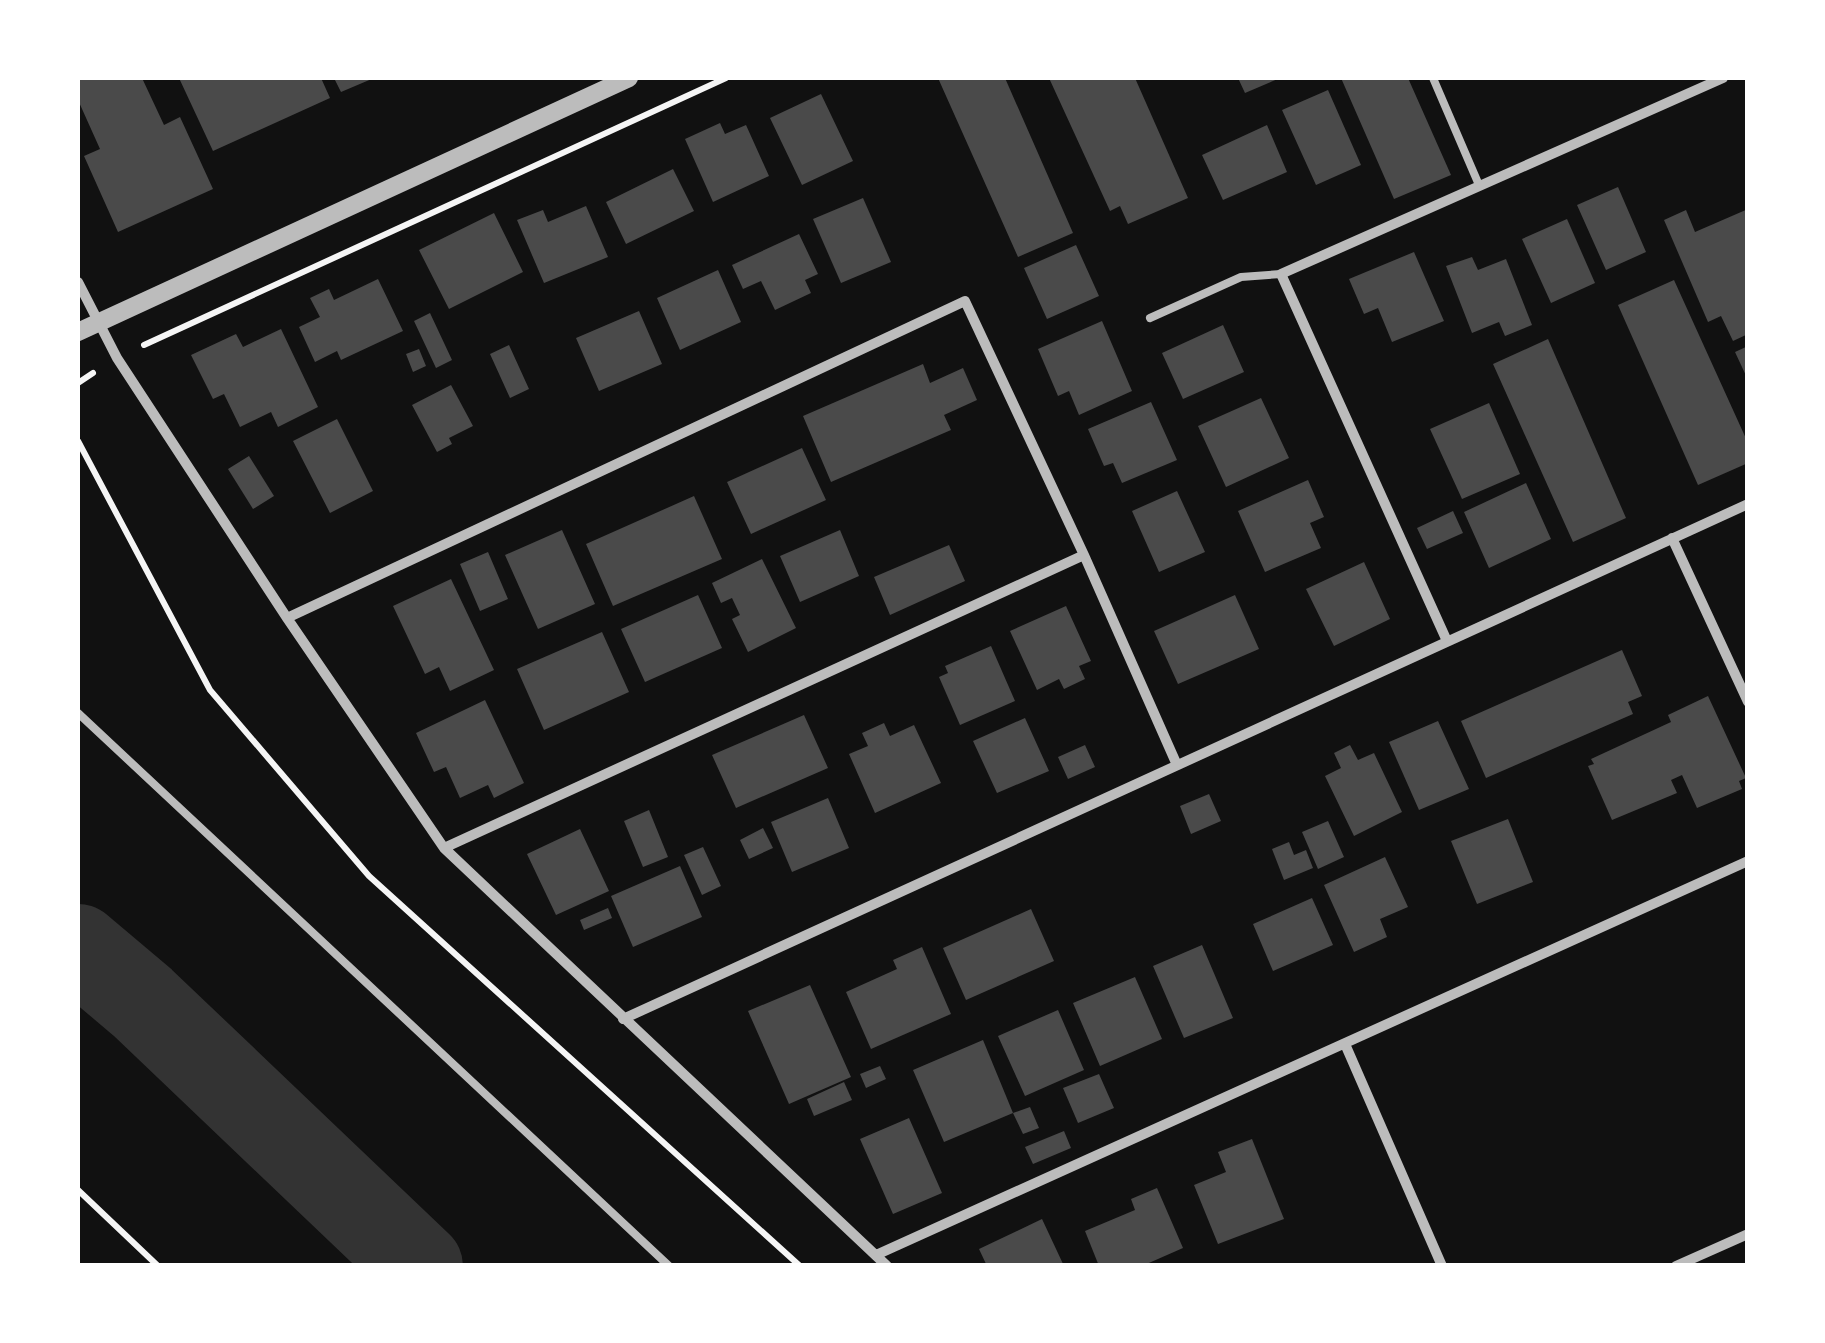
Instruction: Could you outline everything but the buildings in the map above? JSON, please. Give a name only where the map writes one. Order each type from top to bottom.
[{"type":"street","points":[[78,332],[629,78]]},
{"type":"street","points":[[1447,641],[1281,274],[1723,78]]},
{"type":"street","points":[[78,282],[116,358],[444,848],[887,1266]]},
{"type":"street","points":[[287,618],[965,301],[1084,554],[1177,765]]},
{"type":"street","points":[[623,1020],[1748,504]]},
{"type":"street","points":[[1672,538],[1748,702]]},
{"type":"street","points":[[444,848],[1084,554]]},
{"type":"street","points":[[876,1255],[1748,861]]},
{"type":"street","points":[[1345,1044],[1442,1266]]},
{"type":"street","points":[[1676,1266],[1748,1234]]},
{"type":"lane","points":[[1433,78],[1480,186]]},
{"type":"lane","points":[[1150,318],[1241,277],[1281,274]]},
{"type":"lane","points":[[78,713],[669,1266]]},
{"type":"path","points":[[78,383],[116,358],[726,78]]},
{"type":"path","points":[[78,441],[210,690],[369,876],[800,1266]]},
{"type":"path","points":[[78,1190],[158,1266]]},
{"type":"waterway","points":[[78,948],[142,1002],[419,1266]]}]
